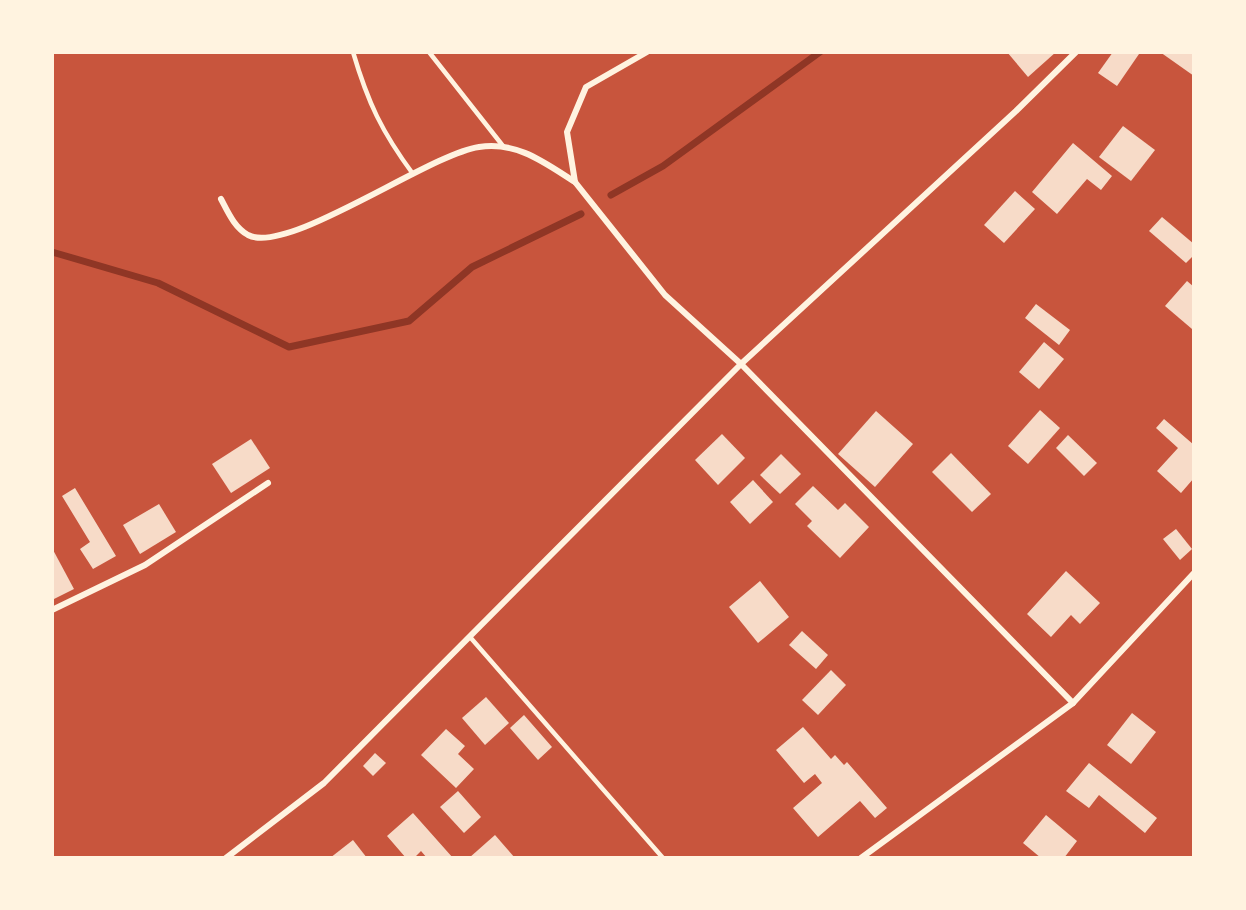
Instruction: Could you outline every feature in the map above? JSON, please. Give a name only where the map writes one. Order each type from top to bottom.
[{"type":"street","points":[[575,182],[567,132],[586,87],[647,52]]},
{"type":"street","points":[[226,858],[324,783],[741,364],[1016,111],[1076,52]]},
{"type":"street","points":[[221,199],[235,225],[249,236],[267,237],[317,223],[449,156],[478,147],[503,146],[530,153],[575,182],[664,295],[741,364],[1072,703]]},
{"type":"street","points":[[52,610],[146,565],[268,483]]},
{"type":"street","points":[[861,858],[1072,703],[1194,573]]},
{"type":"lane","points":[[353,52],[371,108],[386,137],[413,174]]},
{"type":"lane","points":[[429,52],[503,146]]},
{"type":"lane","points":[[470,637],[663,858]]},
{"type":"building","points":[[1007,52],[1056,52],[1028,77]]},
{"type":"building","points":[[1113,52],[1139,54],[1117,86],[1098,73]]},
{"type":"building","points":[[1160,52],[1194,52],[1194,76]]},
{"type":"building","points":[[1123,126],[1155,150],[1131,181],[1099,157]]},
{"type":"building","points":[[1073,143],[1112,176],[1101,190],[1087,179],[1057,214],[1032,192]]},
{"type":"building","points":[[1015,191],[1035,209],[1004,243],[984,225]]},
{"type":"building","points":[[1162,217],[1194,244],[1194,255],[1186,263],[1149,231]]},
{"type":"building","points":[[1187,281],[1194,287],[1192,329],[1165,306]]},
{"type":"building","points":[[1036,304],[1070,330],[1059,345],[1025,318]]},
{"type":"building","points":[[1044,342],[1064,359],[1039,389],[1019,372]]},
{"type":"building","points":[[1040,410],[1060,428],[1028,464],[1008,446]]},
{"type":"building","points":[[876,411],[913,444],[875,487],[838,454]]},
{"type":"building","points":[[1164,419],[1194,445],[1194,478],[1181,493],[1157,471],[1178,448],[1156,428]]},
{"type":"building","points":[[722,434],[745,458],[718,485],[695,460]]},
{"type":"building","points":[[1068,435],[1097,463],[1084,476],[1056,448]]},
{"type":"building","points":[[251,439],[270,468],[231,493],[212,464]]},
{"type":"building","points":[[951,453],[991,494],[972,512],[932,472]]},
{"type":"building","points":[[781,454],[801,474],[780,494],[760,475]]},
{"type":"building","points":[[753,480],[773,502],[750,524],[730,502]]},
{"type":"building","points":[[813,486],[838,510],[845,503],[869,527],[840,558],[807,526],[812,521],[795,504]]},
{"type":"building","points":[[75,488],[116,556],[93,569],[80,549],[90,542],[62,496]]},
{"type":"building","points":[[159,504],[176,532],[140,554],[123,525]]},
{"type":"building","points":[[1176,529],[1192,549],[1180,560],[1163,539]]},
{"type":"building","points":[[52,548],[74,589],[52,600]]},
{"type":"building","points":[[1066,571],[1100,603],[1080,624],[1071,615],[1051,637],[1027,614]]},
{"type":"building","points":[[760,581],[789,617],[758,643],[729,607]]},
{"type":"building","points":[[802,631],[828,655],[816,669],[789,645]]},
{"type":"building","points":[[831,670],[846,685],[818,715],[802,700]]},
{"type":"building","points":[[486,697],[509,723],[485,745],[462,718]]},
{"type":"building","points":[[1132,713],[1156,732],[1131,764],[1107,745]]},
{"type":"building","points":[[524,715],[552,747],[538,760],[510,728]]},
{"type":"building","points":[[803,727],[831,759],[835,755],[844,765],[847,762],[887,808],[875,818],[860,801],[818,837],[793,808],[822,783],[815,774],[804,783],[776,750]]},
{"type":"building","points":[[446,729],[465,746],[458,754],[474,769],[456,788],[421,755]]},
{"type":"building","points":[[375,753],[386,763],[373,776],[363,766]]},
{"type":"building","points":[[1089,763],[1157,818],[1145,833],[1099,795],[1089,808],[1066,791]]},
{"type":"building","points":[[458,791],[481,817],[464,833],[440,807]]},
{"type":"building","points":[[413,813],[453,858],[427,858],[421,851],[414,858],[406,858],[387,836]]},
{"type":"building","points":[[1046,815],[1077,841],[1064,858],[1041,858],[1023,843]]},
{"type":"building","points":[[495,835],[515,858],[469,858]]},
{"type":"building","points":[[353,840],[367,858],[330,858]]},
{"type":"waterway","points":[[611,195],[663,166],[820,52]]},
{"type":"waterway","points":[[52,252],[158,283],[289,347],[409,321],[472,267],[581,214]]}]
